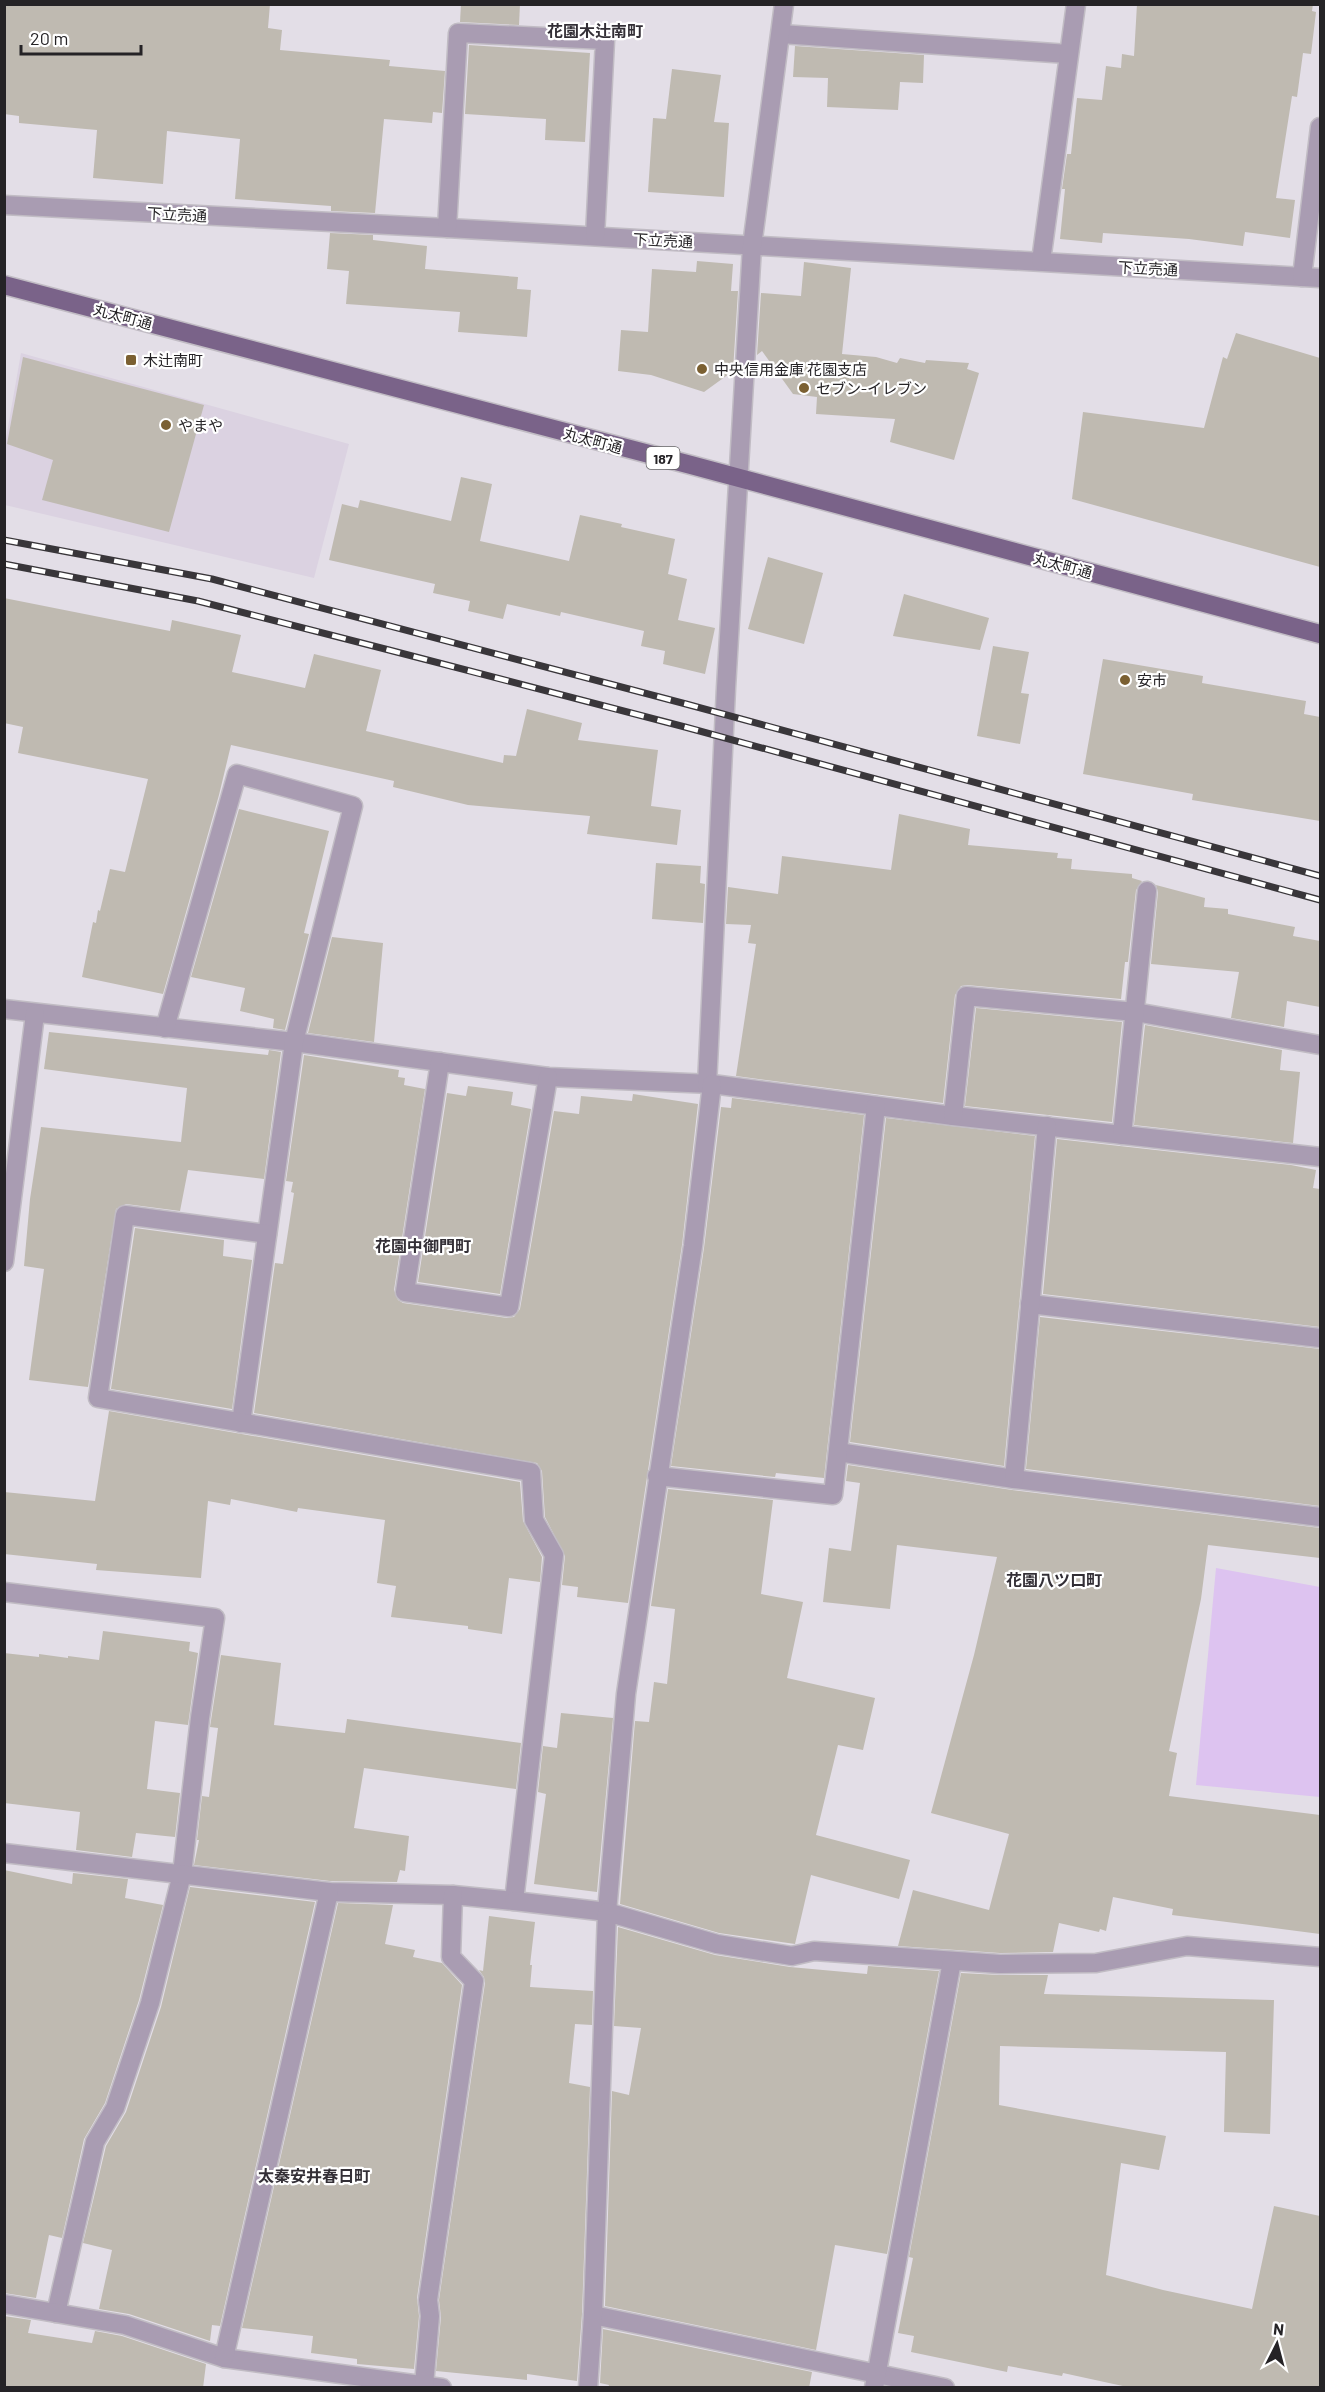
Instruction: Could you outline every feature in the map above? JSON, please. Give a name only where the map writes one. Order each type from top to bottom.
[{"type":"main road","name":"丸太町通","points":[[4,285],[739,478],[1320,634]]},
{"type":"street","points":[[588,2388],[593,2315],[607,1912],[626,1694],[693,1246],[709,1084],[729,643],[752,246],[784,4]]},
{"type":"street","points":[[1041,261],[1076,4]]},
{"type":"street","points":[[447,228],[458,33],[605,40],[595,236]]},
{"type":"street","points":[[781,34],[1068,54]]},
{"type":"street","points":[[1302,277],[1320,127]]},
{"type":"street","name":"下立売通","points":[[4,205],[1320,278]]},
{"type":"street","points":[[165,1028],[237,774],[353,806],[294,1042],[241,1423]]},
{"type":"street","points":[[1122,1135],[1147,891]]},
{"type":"street","points":[[953,1116],[966,996],[1135,1012],[1320,1045]]},
{"type":"street","points":[[4,1009],[294,1042],[548,1077],[709,1084],[953,1116],[1320,1157]]},
{"type":"street","points":[[4,1262],[35,1014]]},
{"type":"street","points":[[440,1062],[405,1292],[509,1307],[548,1077]]},
{"type":"street","points":[[657,1476],[833,1495],[876,1106]]},
{"type":"street","points":[[1014,1479],[1047,1126]]},
{"type":"street","points":[[267,1234],[125,1215],[98,1398],[531,1472],[534,1520],[554,1556],[514,1901]]},
{"type":"street","points":[[1030,1304],[1320,1338]]},
{"type":"street","points":[[838,1452],[1014,1479],[1320,1517]]},
{"type":"street","points":[[4,1592],[215,1618],[200,1718],[182,1874],[150,2003],[115,2108],[95,2142],[56,2313]]},
{"type":"street","points":[[4,1853],[329,1892],[453,1896],[607,1912],[717,1944],[792,1956],[814,1952],[1000,1964],[1096,1963],[1187,1946],[1320,1957]]},
{"type":"street","points":[[224,2358],[329,1892]]},
{"type":"street","points":[[4,2304],[125,2325],[224,2358],[433,2386],[428,2300],[474,1981],[451,1958],[453,1896]]},
{"type":"street","points":[[875,2381],[952,1961]]},
{"type":"street","points":[[593,2315],[875,2381],[945,2388]]},
{"type":"shaded area","points":[[21,353],[349,444],[314,578],[5,505],[5,444]]},
{"type":"shaded area","points":[[1216,1568],[1320,1587],[1320,1797],[1196,1785]]},
{"type":"building","points":[[4,4],[270,4],[268,28],[282,30],[280,50],[390,60],[389,66],[445,71],[442,113],[433,112],[432,123],[384,119],[375,213],[331,211],[331,206],[235,199],[240,139],[167,131],[163,184],[93,178],[97,130],[19,123],[19,116],[4,114]]},
{"type":"building","points":[[461,4],[520,4],[519,25],[460,22]]},
{"type":"building","points":[[1137,4],[1313,4],[1312,11],[1316,12],[1311,54],[1303,53],[1297,97],[1292,96],[1276,198],[1295,200],[1290,238],[1245,232],[1243,246],[1189,239],[1103,233],[1102,243],[1060,239],[1065,189],[1062,189],[1067,154],[1071,154],[1077,98],[1102,100],[1106,66],[1121,68],[1122,54],[1134,56]]},
{"type":"building","points":[[469,45],[590,53],[585,142],[545,140],[546,119],[465,114]]},
{"type":"building","points":[[795,46],[924,55],[923,83],[900,82],[898,110],[827,107],[828,78],[793,77]]},
{"type":"building","points":[[672,69],[721,75],[714,122],[729,123],[724,197],[648,192],[653,118],[666,119]]},
{"type":"building","points":[[330,233],[373,235],[373,240],[427,246],[425,269],[518,277],[517,289],[531,290],[527,337],[458,332],[460,312],[346,304],[349,271],[327,269]]},
{"type":"building","points":[[697,261],[733,264],[731,291],[738,291],[733,371],[704,392],[651,375],[618,371],[621,330],[648,332],[652,269],[696,272]]},
{"type":"building","points":[[804,262],[851,268],[842,354],[876,357],[897,363],[900,358],[925,363],[926,360],[969,363],[967,369],[979,373],[954,460],[890,442],[895,419],[816,414],[817,397],[793,394],[762,351],[757,355],[761,293],[801,296]]},
{"type":"building","points":[[1236,333],[1320,358],[1320,567],[1072,499],[1083,412],[1204,428],[1223,357],[1227,359]]},
{"type":"building","points":[[23,357],[204,405],[169,532],[42,500],[53,460],[7,444]]},
{"type":"building","points":[[461,477],[492,484],[480,541],[569,561],[580,515],[675,539],[668,574],[687,579],[678,620],[715,628],[705,674],[663,664],[665,651],[641,646],[644,631],[561,612],[560,616],[507,604],[503,619],[468,611],[470,601],[433,593],[435,584],[329,560],[342,504],[358,508],[360,500],[451,521]]},
{"type":"building","points":[[768,557],[823,573],[804,644],[748,629]]},
{"type":"building","points":[[904,594],[989,618],[980,650],[893,636]]},
{"type":"building","points":[[4,598],[170,631],[172,620],[241,635],[232,672],[305,688],[314,654],[381,670],[366,731],[503,763],[504,755],[516,756],[527,709],[582,723],[578,740],[658,750],[651,806],[681,810],[677,845],[587,834],[590,816],[468,805],[393,787],[394,781],[231,745],[163,994],[82,977],[93,922],[96,923],[98,910],[100,911],[110,869],[125,872],[148,779],[18,753],[23,727],[4,723]]},
{"type":"building","points":[[993,646],[1029,652],[1021,693],[1029,694],[1020,744],[977,736]]},
{"type":"building","points":[[1103,659],[1203,676],[1202,683],[1306,701],[1304,714],[1320,717],[1320,821],[1192,800],[1193,794],[1083,774]]},
{"type":"building","points":[[239,809],[329,831],[304,933],[309,934],[285,1030],[273,1028],[274,1019],[240,1011],[245,988],[191,977]]},
{"type":"building","points":[[899,814],[970,829],[968,845],[1058,853],[1057,858],[1072,859],[1071,869],[1132,874],[1132,878],[1142,881],[1136,890],[1128,962],[1125,962],[1121,999],[961,986],[955,995],[943,1103],[736,1076],[756,944],[748,943],[751,925],[726,924],[728,887],[778,894],[782,856],[891,870]]},
{"type":"building","points":[[656,863],[701,866],[700,883],[705,884],[703,923],[652,919]]},
{"type":"building","points":[[1156,885],[1205,898],[1204,907],[1228,909],[1228,914],[1295,927],[1293,936],[1320,941],[1320,1007],[1287,1001],[1284,1027],[1231,1018],[1239,972],[1151,964],[1158,892]]},
{"type":"building","points":[[332,937],[383,943],[374,1042],[308,1033]]},
{"type":"building","points":[[976,1008],[1122,1022],[1112,1122],[965,1106]]},
{"type":"building","points":[[1145,1025],[1282,1050],[1280,1070],[1300,1072],[1293,1143],[1134,1125]]},
{"type":"building","points":[[49,1032],[268,1055],[269,1050],[281,1052],[264,1179],[188,1170],[180,1211],[126,1204],[116,1209],[88,1387],[29,1380],[44,1269],[24,1266],[30,1199],[41,1127],[181,1142],[187,1088],[44,1069]]},
{"type":"building","points":[[304,1055],[399,1070],[398,1077],[405,1078],[404,1085],[425,1089],[394,1290],[398,1300],[403,1303],[507,1318],[514,1317],[520,1309],[554,1111],[579,1114],[581,1096],[632,1101],[633,1094],[698,1104],[682,1245],[628,1603],[577,1597],[578,1587],[562,1585],[565,1556],[545,1517],[542,1471],[537,1463],[254,1413],[275,1263],[283,1264],[294,1193],[291,1192],[293,1182],[286,1181]]},
{"type":"building","points":[[468,1086],[513,1092],[511,1105],[531,1109],[500,1294],[418,1282],[447,1093],[466,1096]]},
{"type":"building","points":[[732,1098],[864,1115],[824,1478],[776,1473],[775,1477],[671,1466],[704,1248],[721,1107],[731,1108]]},
{"type":"building","points":[[886,1118],[1035,1136],[1004,1466],[850,1442]]},
{"type":"building","points":[[1057,1139],[1291,1165],[1316,1170],[1313,1188],[1320,1189],[1320,1327],[1043,1294]]},
{"type":"building","points":[[135,1228],[224,1240],[223,1256],[252,1260],[232,1409],[111,1389]]},
{"type":"building","points":[[1040,1317],[1320,1349],[1320,1506],[1026,1469]]},
{"type":"building","points":[[109,1411],[520,1482],[523,1521],[542,1557],[540,1582],[509,1578],[502,1634],[468,1629],[468,1626],[391,1617],[396,1586],[377,1583],[385,1520],[298,1508],[297,1512],[231,1499],[230,1505],[208,1501],[201,1578],[96,1570],[97,1564],[4,1554],[4,1492],[95,1501]]},
{"type":"building","points":[[848,1465],[1012,1490],[1320,1528],[1320,1558],[1208,1545],[1201,1599],[1169,1751],[1177,1753],[1169,1796],[1320,1815],[1320,1934],[1172,1915],[1173,1909],[1113,1897],[1106,1931],[1100,1929],[1099,1932],[1059,1923],[1053,1952],[1000,1953],[898,1946],[913,1890],[989,1910],[1009,1834],[931,1813],[974,1655],[997,1557],[897,1545],[890,1609],[823,1602],[829,1548],[851,1551],[860,1483],[846,1481]]},
{"type":"building","points":[[668,1489],[773,1500],[761,1594],[803,1602],[787,1678],[875,1698],[863,1750],[838,1745],[816,1835],[910,1860],[899,1899],[811,1875],[795,1944],[719,1933],[620,1904],[635,1721],[649,1722],[654,1682],[667,1684],[675,1609],[651,1606]]},
{"type":"building","points":[[103,1631],[190,1642],[189,1651],[198,1653],[188,1725],[155,1721],[147,1789],[180,1793],[175,1837],[136,1833],[132,1857],[76,1850],[80,1812],[4,1803],[4,1653],[99,1660]]},
{"type":"building","points":[[221,1655],[281,1663],[274,1725],[345,1733],[347,1719],[521,1743],[516,1789],[364,1768],[354,1828],[409,1836],[405,1871],[400,1870],[397,1882],[330,1881],[194,1865],[199,1840],[197,1840],[202,1796],[209,1797],[218,1728],[210,1727]]},
{"type":"building","points":[[561,1713],[613,1718],[597,1892],[534,1884],[546,1794],[538,1792],[543,1746],[557,1748]]},
{"type":"building","points":[[4,1870],[72,1884],[73,1873],[128,1879],[125,1898],[163,1905],[139,2000],[105,2103],[84,2139],[62,2238],[49,2235],[36,2298],[4,2293]]},
{"type":"building","points":[[190,1887],[315,1902],[220,2326],[212,2325],[210,2341],[129,2314],[99,2309],[112,2250],[83,2243],[106,2146],[126,2112],[161,2007]]},
{"type":"building","points":[[338,1903],[393,1905],[385,1944],[415,1950],[413,1957],[442,1963],[462,1985],[417,2298],[419,2316],[414,2369],[357,2364],[357,2359],[311,2353],[313,2336],[242,2328]]},
{"type":"building","points":[[489,1916],[535,1922],[530,1987],[593,1991],[592,2025],[575,2024],[569,2083],[590,2087],[582,2314],[577,2381],[527,2374],[527,2380],[436,2371],[441,2317],[439,2300],[485,1983],[479,1970],[483,1971]]},
{"type":"building","points":[[618,1927],[715,1955],[790,1967],[867,1974],[868,1966],[939,1971],[887,2254],[835,2245],[816,2350],[605,2306],[612,2091],[629,2095],[641,2028],[614,2026]]},
{"type":"building","points":[[961,1973],[1048,1975],[1044,1994],[1274,2000],[1270,2134],[1224,2132],[1226,2052],[1000,2046],[999,2105],[1166,2136],[1159,2170],[1121,2163],[1106,2275],[1252,2309],[1274,2206],[1320,2216],[1320,2388],[1132,2388],[1063,2373],[1062,2376],[1008,2366],[1007,2372],[911,2352],[914,2336],[898,2333],[913,2258],[909,2257]]},
{"type":"building","points":[[4,2316],[31,2320],[28,2333],[92,2343],[95,2331],[122,2336],[206,2364],[203,2388],[4,2388]]},
{"type":"building","points":[[603,2329],[812,2372],[809,2388],[608,2388],[609,2385],[600,2383]]},
{"type":"railway","points":[[4,540],[212,579],[686,704],[1320,876]]},
{"type":"railway","points":[[4,564],[198,601],[685,727],[1320,900]]},
{"type":"place","name":"木辻南町","points":[[131,360]]},
{"type":"place","name":"中央信用金庫 花園支店","points":[[702,369]]},
{"type":"place","name":"セブン-イレブン","points":[[804,388]]},
{"type":"place","name":"やまや","points":[[166,425]]},
{"type":"place","name":"安市","points":[[1125,680]]},
{"type":"district","name":"花園木辻南町","points":[[595,30]]},
{"type":"district","name":"花園中御門町","points":[[423,1245]]},
{"type":"district","name":"花園八ツ口町","points":[[1054,1579]]},
{"type":"district","name":"太秦安井春日町","points":[[314,2175]]}]
